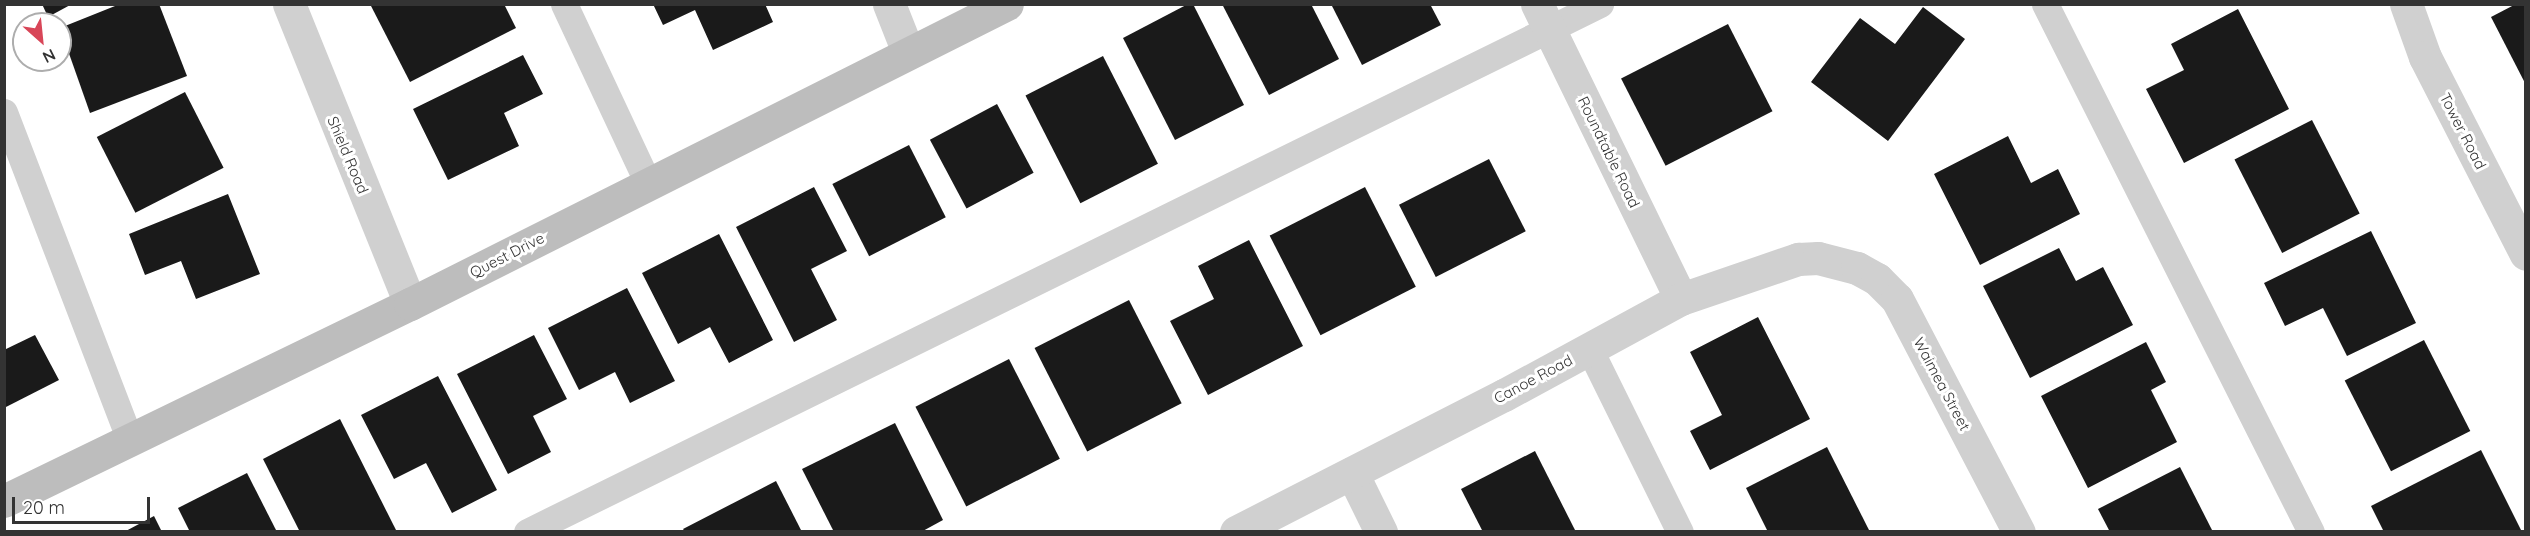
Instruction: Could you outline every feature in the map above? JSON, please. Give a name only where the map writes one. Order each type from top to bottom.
[{"type":"street","name":"Shield Road","points":[[289,4],[410,304]]},
{"type":"street","points":[[889,4],[908,52]]},
{"type":"street","name":"Quest Drive","points":[[4,501],[410,304],[1007,4]]},
{"type":"street","name":"Tower Road","points":[[2406,4],[2425,57],[2518,221],[2526,254]]},
{"type":"street","name":"Roundtable Road","points":[[1543,17],[1681,298]]},
{"type":"street","name":"Canoe Road","points":[[1236,531],[1352,473],[1681,298],[1798,259],[1838,263]]},
{"type":"street","name":"Waimea Street","points":[[1838,263],[1877,279],[1897,299],[2019,531]]},
{"type":"street","points":[[1352,473],[1381,531]]},
{"type":"lane","points":[[564,4],[648,183]]},
{"type":"lane","points":[[527,531],[1543,17],[1600,4]]},
{"type":"lane","points":[[2045,4],[2311,531]]},
{"type":"lane","points":[[4,112],[130,440]]},
{"type":"lane","points":[[1589,348],[1680,531]]},
{"type":"building","points":[[42,4],[72,4],[57,12],[46,12]]},
{"type":"building","points":[[120,4],[159,4],[187,76],[90,113],[72,62],[72,23]]},
{"type":"building","points":[[370,4],[504,4],[516,28],[410,82]]},
{"type":"building","points":[[653,4],[765,4],[773,22],[713,50],[695,10],[663,25]]},
{"type":"building","points":[[1188,4],[1193,4],[1244,105],[1175,140],[1123,38]]},
{"type":"building","points":[[1222,4],[1311,4],[1339,59],[1269,95]]},
{"type":"building","points":[[1331,4],[1430,4],[1441,25],[1362,65]]},
{"type":"building","points":[[2516,4],[2526,4],[2526,85],[2491,17]]},
{"type":"building","points":[[1923,7],[1965,39],[1888,141],[1811,82],[1860,18],[1895,44]]},
{"type":"building","points":[[2238,9],[2289,109],[2184,163],[2146,89],[2184,70],[2171,44]]},
{"type":"building","points":[[1728,24],[1772,111],[1666,166],[1621,78]]},
{"type":"building","points":[[523,55],[543,94],[504,113],[519,146],[448,180],[413,109]]},
{"type":"building","points":[[1103,56],[1158,164],[1080,203],[1025,95]]},
{"type":"building","points":[[185,92],[224,168],[135,213],[97,137]]},
{"type":"building","points":[[997,104],[1034,173],[967,209],[930,140]]},
{"type":"building","points":[[2312,120],[2360,214],[2282,253],[2234,159]]},
{"type":"building","points":[[2008,136],[2031,183],[2058,169],[2080,214],[1980,265],[1934,174]]},
{"type":"building","points":[[909,145],[946,217],[869,256],[832,184]]},
{"type":"building","points":[[1489,159],[1526,231],[1436,277],[1399,205]]},
{"type":"building","points":[[814,187],[847,251],[811,269],[837,320],[794,342],[736,227]]},
{"type":"building","points":[[1365,187],[1416,287],[1321,335],[1270,236]]},
{"type":"building","points":[[228,194],[260,274],[196,299],[181,261],[145,275],[129,234]]},
{"type":"building","points":[[2371,231],[2416,323],[2347,356],[2323,308],[2285,326],[2264,283]]},
{"type":"building","points":[[719,234],[773,340],[729,363],[710,327],[678,344],[642,273]]},
{"type":"building","points":[[1249,240],[1303,346],[1208,395],[1170,321],[1214,299],[1198,266]]},
{"type":"building","points":[[2059,248],[2076,281],[2103,267],[2133,325],[2030,378],[1983,286]]},
{"type":"building","points":[[627,288],[675,381],[630,403],[615,372],[579,390],[548,328]]},
{"type":"building","points":[[1129,300],[1182,403],[1087,451],[1035,348]]},
{"type":"building","points":[[1758,317],[1810,419],[1710,470],[1690,431],[1722,415],[1690,352]]},
{"type":"building","points":[[35,335],[59,380],[4,408],[4,350]]},
{"type":"building","points":[[534,335],[567,399],[533,416],[551,452],[508,474],[457,374]]},
{"type":"building","points":[[2424,340],[2470,431],[2391,471],[2345,380]]},
{"type":"building","points":[[2146,342],[2166,382],[2151,390],[2177,442],[2088,488],[2041,396]]},
{"type":"building","points":[[1009,359],[1060,459],[966,506],[915,407]]},
{"type":"building","points":[[438,376],[497,490],[452,513],[426,463],[394,479],[361,415]]},
{"type":"building","points":[[340,419],[397,532],[300,532],[263,459]]},
{"type":"building","points":[[895,423],[943,520],[921,532],[834,532],[802,469]]},
{"type":"building","points":[[1827,447],[1870,532],[1768,532],[1746,488]]},
{"type":"building","points":[[2481,450],[2521,530],[2384,532],[2371,506]]},
{"type":"building","points":[[1535,451],[1576,532],[1483,532],[1461,489]]},
{"type":"building","points":[[2180,467],[2213,532],[2110,532],[2098,509]]},
{"type":"building","points":[[247,473],[277,532],[190,532],[178,508]]},
{"type":"building","points":[[776,481],[802,532],[685,532],[683,529]]},
{"type":"building","points":[[154,516],[162,532],[124,532]]}]
